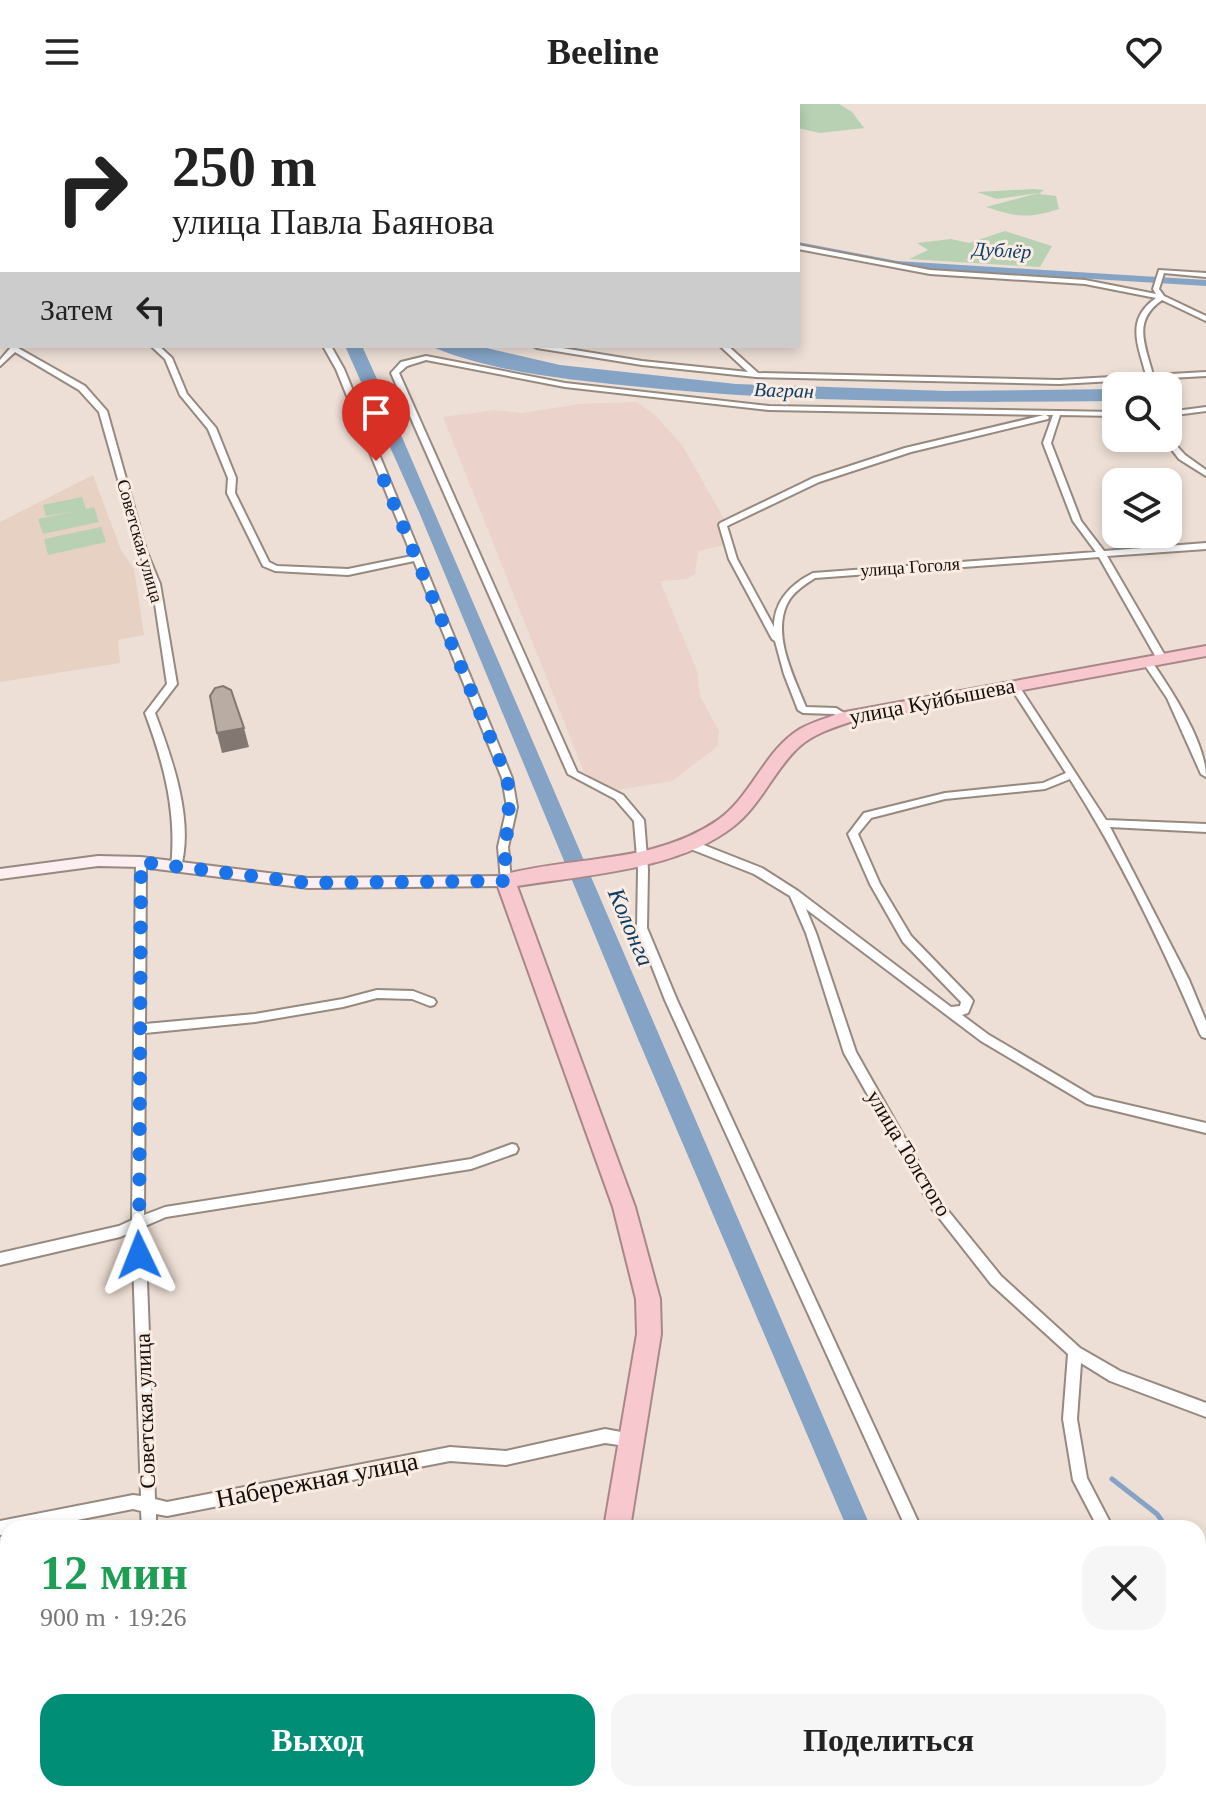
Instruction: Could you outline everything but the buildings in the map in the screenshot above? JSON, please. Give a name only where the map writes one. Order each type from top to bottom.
[{"type":"highway","name":"улица Куйбышева","points":[[506,881],[642,856],[687,843],[722,826],[745,808],[786,751],[804,734],[846,717],[1206,651]]},
{"type":"highway","points":[[506,881],[624,1207],[643,1272],[649,1334],[619,1520]]},
{"type":"main road","points":[[0,874],[84,862],[141,862],[308,883],[506,881]]},
{"type":"street","points":[[800,247],[893,267],[1054,278],[1162,297],[1206,319]]},
{"type":"street","points":[[1162,297],[1156,289],[1161,271],[1206,275]]},
{"type":"street","points":[[1148,372],[1137,339],[1144,312],[1162,297]]},
{"type":"street","points":[[0,364],[14,348]]},
{"type":"street","name":"Советская улица","points":[[17,348],[82,388],[103,411],[142,550],[156,584],[172,684],[150,713],[170,767],[180,830],[176,867]]},
{"type":"street","points":[[157,348],[168,358],[184,395],[212,428],[232,478],[231,493],[266,564],[275,568],[348,572],[417,558]]},
{"type":"street","points":[[328,348],[340,369],[507,778],[512,807],[503,847],[506,881]]},
{"type":"street","points":[[549,348],[642,363],[757,375],[1102,381]]},
{"type":"street","points":[[726,348],[757,375]]},
{"type":"street","points":[[910,1520],[642,928],[639,820],[619,797],[573,774],[395,373],[404,364],[426,358],[448,360],[519,378],[769,408],[1102,414]]},
{"type":"street","points":[[1182,375],[1206,374]]},
{"type":"street","points":[[1182,413],[1206,409]]},
{"type":"street","points":[[1057,414],[1047,443],[1077,521],[1100,552],[1155,660],[1206,774]]},
{"type":"street","points":[[846,717],[836,711],[803,710],[776,639],[733,559],[723,525],[816,480],[908,450],[1057,414]]},
{"type":"street","points":[[1178,452],[1206,474]]},
{"type":"street","name":"улица Гоголя","points":[[776,639],[784,597],[796,584],[813,576],[1206,546]]},
{"type":"street","points":[[1014,685],[1103,823],[1183,980],[1206,1034]]},
{"type":"street","points":[[950,1011],[964,1010],[967,1001],[907,939],[875,884],[853,834],[868,815],[945,796],[1029,789],[1071,775]]},
{"type":"street","points":[[1103,823],[1206,828]]},
{"type":"street","points":[[687,843],[758,871],[794,894],[985,1038],[1091,1101],[1206,1128]]},
{"type":"street","name":"Советская улица","points":[[141,862],[138,1223],[149,1520]]},
{"type":"street","name":"улица Толстого","points":[[794,894],[811,933],[850,1053],[937,1206],[996,1280],[1075,1352],[1115,1376],[1206,1410]]},
{"type":"street","points":[[141,1029],[255,1018],[377,994],[413,995],[430,1002]]},
{"type":"street","points":[[0,1259],[138,1223],[165,1212],[471,1164],[512,1149]]},
{"type":"street","points":[[1075,1352],[1070,1419],[1080,1480],[1102,1520]]},
{"type":"street","name":"Набережная улица","points":[[41,1520],[133,1502],[167,1509],[450,1454],[506,1458],[605,1436],[634,1440]]},
{"type":"shaded area","points":[[637,402],[655,415],[682,445],[728,526],[733,543],[698,551],[695,574],[686,579],[660,581],[697,671],[700,696],[719,731],[718,746],[672,781],[611,791],[584,772],[443,417],[495,410],[522,413],[580,404]]},
{"type":"shaded area","points":[[93,475],[121,550],[134,569],[144,635],[118,640],[120,663],[0,682],[0,522]]},
{"type":"green space","points":[[800,104],[839,104],[852,112],[864,128],[820,133],[800,128]]},
{"type":"green space","points":[[1044,190],[1039,194],[1056,196],[1059,209],[1022,216],[1006,213],[986,207],[1039,193],[997,199],[977,192]]},
{"type":"green space","points":[[1005,231],[1052,246],[1040,267],[909,259],[928,250],[917,243],[951,239],[969,243]]},
{"type":"green space","points":[[82,497],[86,509],[94,507],[99,522],[43,534],[38,519],[76,511],[46,516],[43,505]]},
{"type":"green space","points":[[101,527],[106,542],[48,555],[44,539]]},
{"type":"water","points":[[346,348],[363,348],[377,379],[868,1520],[844,1520],[638,1039],[419,512]]},
{"type":"water","name":"Вагран","points":[[435,348],[487,348],[560,365],[736,384],[947,391],[1102,389],[1102,401],[874,401],[752,396],[580,380],[478,362]]},
{"type":"waterway","name":"Дублёр","points":[[800,244],[897,264],[1206,283]]},
{"type":"waterway","points":[[1112,1479],[1161,1520]]},
{"type":"route","points":[[139,1255],[141,862],[308,883],[506,881],[503,847],[512,807],[507,778],[376,461]]},
{"type":"water label","name":"Колонга","points":[[631,927]]}]
